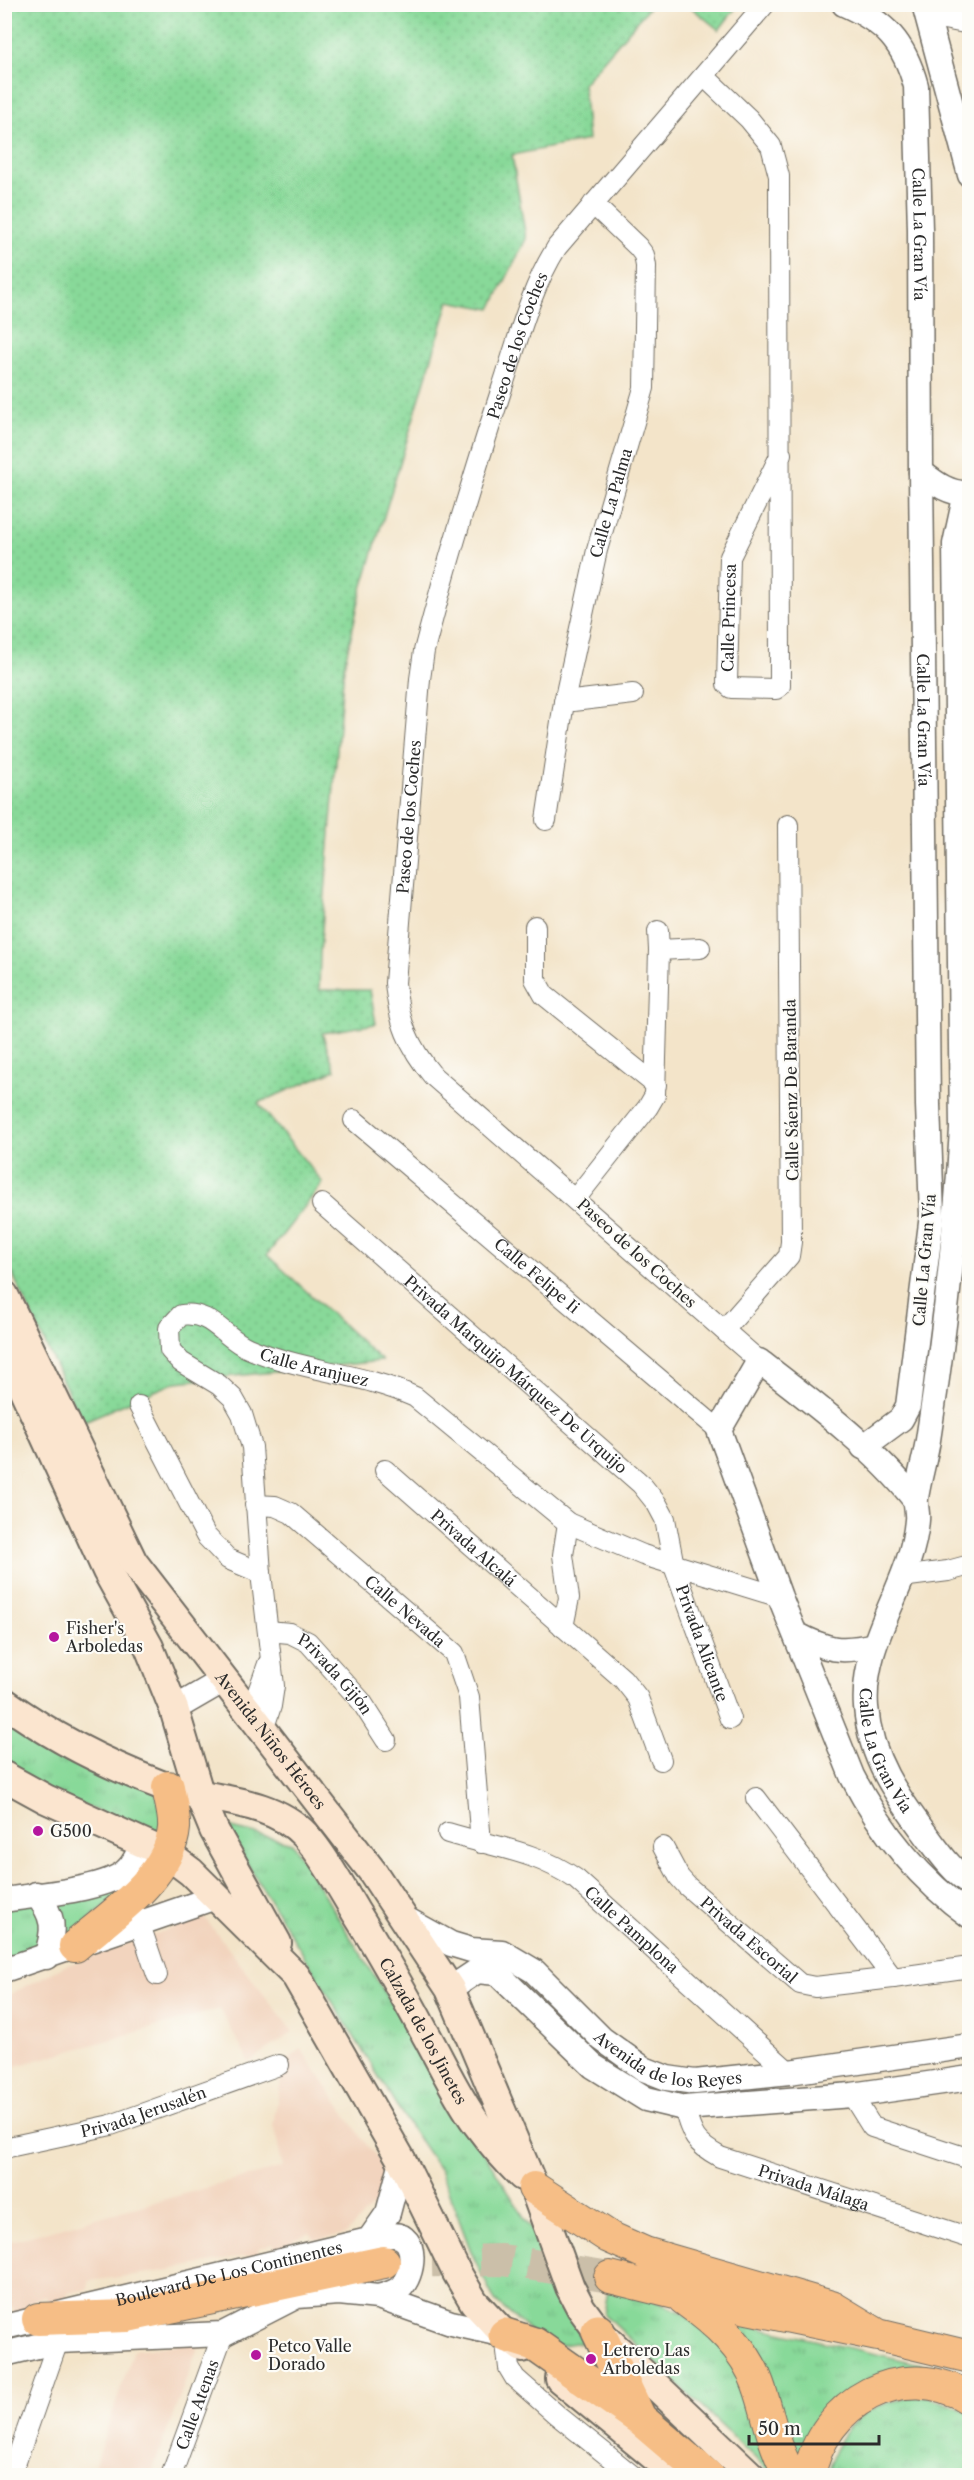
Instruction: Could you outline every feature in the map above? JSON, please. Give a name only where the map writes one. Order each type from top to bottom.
[{"type":"highway","points":[[598,2331],[639,2418]]},
{"type":"highway","points":[[505,2335],[534,2344],[639,2418],[707,2475]]},
{"type":"main road","name":"Avenida Niños Héroes","points":[[4,1295],[133,1562],[366,1862],[406,1919],[450,1989],[534,2188]]},
{"type":"main road","points":[[4,1347],[107,1571],[149,1647],[174,1709],[200,1796],[230,1861],[402,2161],[457,2273],[474,2302],[505,2335],[678,2475]]},
{"type":"main road","name":"Calzada de los Jinetes","points":[[4,1702],[69,1744],[168,1786],[200,1796],[257,1807],[282,1818],[305,1835],[382,1955],[476,2122],[501,2155],[534,2188],[570,2287],[581,2308],[598,2331],[751,2475]]},
{"type":"main road","points":[[4,1776],[46,1799],[155,1848],[191,1872],[296,1976]]},
{"type":"main road","points":[[61,1952],[131,1899],[156,1872],[155,1848],[174,1827],[168,1786]]},
{"type":"main road","points":[[534,2188],[609,2237],[645,2253],[832,2307],[878,2335]]},
{"type":"main road","points":[[48,2330],[127,2316],[377,2251]]},
{"type":"main road","points":[[610,2277],[969,2356]]},
{"type":"main road","points":[[675,2293],[721,2328],[743,2355],[758,2382],[775,2440],[790,2475]]},
{"type":"main road","points":[[809,2475],[815,2452],[825,2432],[848,2407],[872,2391],[898,2383],[930,2384],[957,2390],[969,2399]]},
{"type":"street","name":"Paseo de los Coches","points":[[765,4],[557,247],[542,271],[531,298],[490,423],[424,651],[395,983],[397,1007],[404,1031],[415,1054],[433,1076],[576,1198],[724,1330],[863,1447],[897,1477],[915,1500]]},
{"type":"street","name":"Calle La Gran Vía","points":[[844,4],[890,32],[902,48],[910,66],[916,86],[920,230],[928,1106],[932,1215],[908,1406],[901,1419],[863,1447]]},
{"type":"street","points":[[926,10],[969,24]]},
{"type":"street","points":[[926,10],[969,175]]},
{"type":"street","name":"Calle Princesa","points":[[704,76],[749,119],[771,146],[779,176],[781,454],[780,686],[776,689],[731,688],[727,684],[730,557],[781,454]]},
{"type":"street","name":"Calle La Palma","points":[[546,820],[564,702],[597,550],[645,388],[646,266],[644,255],[593,204]]},
{"type":"street","points":[[921,472],[936,484],[951,491],[968,493]]},
{"type":"street","name":"Calle La Gran Vía","points":[[968,493],[955,544],[961,1140],[957,1218],[948,1299],[927,1442],[915,1500],[918,1520],[901,1577],[874,1645],[867,1676],[866,1704],[868,1730],[886,1778],[942,1856],[969,1883]]},
{"type":"street","points":[[564,702],[633,694]]},
{"type":"street","name":"Calle Sáenz De Baranda","points":[[724,1330],[789,1256],[792,1242],[788,825]]},
{"type":"street","points":[[535,926],[535,979],[544,995],[656,1085]]},
{"type":"street","points":[[576,1198],[655,1095],[659,941],[699,948]]},
{"type":"street","name":"Calle Felipe Ii","points":[[354,1120],[719,1430]]},
{"type":"street","name":"Privada Marquijo Márquez De Urquijo","points":[[322,1204],[641,1484],[657,1504],[665,1520],[674,1566]]},
{"type":"street","name":"Calle Aranjuez","points":[[256,1722],[271,1706],[274,1686],[261,1573],[252,1447],[242,1414],[233,1398],[219,1386],[181,1362],[170,1350],[168,1328],[182,1315],[195,1314],[208,1318],[243,1346],[252,1350],[389,1385],[415,1397],[568,1523],[616,1545],[674,1566],[780,1598]]},
{"type":"street","points":[[719,1430],[759,1360]]},
{"type":"street","points":[[735,1402],[785,1381]]},
{"type":"street","points":[[140,1406],[206,1536],[228,1559],[261,1573]]},
{"type":"street","name":"Calle La Gran Vía","points":[[719,1430],[780,1598],[852,1776],[866,1803],[912,1863],[942,1896],[969,1916]]},
{"type":"street","name":"Privada Alcalá","points":[[385,1470],[632,1688],[638,1698],[661,1760]]},
{"type":"street","name":"Calle Nevada","points":[[255,1504],[275,1506],[291,1513],[454,1653],[469,1697],[481,1843]]},
{"type":"street","points":[[563,1627],[569,1598],[563,1555],[568,1523]]},
{"type":"street","points":[[901,1577],[948,1571],[969,1565]]},
{"type":"street","name":"Privada Alicante","points":[[674,1566],[730,1719]]},
{"type":"street","name":"Privada Gijón","points":[[268,1631],[290,1633],[308,1642],[362,1701],[386,1740]]},
{"type":"street","points":[[796,1634],[818,1646],[834,1650],[854,1650],[874,1645]]},
{"type":"street","points":[[174,1709],[224,1680]]},
{"type":"street","points":[[756,1798],[893,1978]]},
{"type":"street","name":"Calle Pamplona","points":[[448,1833],[536,1856],[576,1879],[789,2072]]},
{"type":"street","name":"Privada Escorial","points":[[663,1847],[679,1877],[687,1886],[800,1984],[815,1987],[969,1967]]},
{"type":"street","points":[[4,1899],[99,1884],[127,1871],[155,1848]]},
{"type":"street","points":[[36,1894],[51,1917],[61,1952]]},
{"type":"street","points":[[4,1970],[216,1897]]},
{"type":"street","name":"Avenida de los Reyes","points":[[406,1919],[497,1973],[593,2066],[646,2099],[684,2108],[852,2095],[969,2078]]},
{"type":"street","points":[[139,1922],[157,1975]]},
{"type":"street","name":"Avenida de los Reyes","points":[[474,1961],[502,1952],[534,1971],[602,2039],[652,2072],[667,2078],[695,2082],[789,2072],[969,2046]]},
{"type":"street","points":[[450,1989],[474,1961]]},
{"type":"street","name":"Privada Jerusalén","points":[[4,2148],[111,2126],[279,2065]]},
{"type":"street","points":[[852,2095],[872,2127],[969,2158]]},
{"type":"street","name":"Privada Málaga","points":[[684,2108],[693,2137],[703,2148],[720,2157],[969,2238]]},
{"type":"street","points":[[377,2251],[402,2161]]},
{"type":"street","points":[[377,2251],[392,2235],[400,2236],[406,2241],[412,2258],[411,2268],[400,2288],[378,2297]]},
{"type":"street","points":[[4,2327],[223,2334],[297,2296],[339,2293],[378,2297],[451,2323],[505,2335],[509,2368],[515,2378],[557,2415],[633,2475]]},
{"type":"street","points":[[4,2354],[48,2330]]},
{"type":"street","points":[[11,2475],[48,2330]]},
{"type":"street","name":"Calle Atenas","points":[[171,2475],[223,2334]]},
{"type":"shaded area","points":[[204,1917],[293,2032],[249,2062],[220,2009],[5,2069],[5,1997],[65,1966]]},
{"type":"shaded area","points":[[301,2049],[368,2147],[388,2169],[378,2200],[346,2234],[315,2240],[310,2233],[294,2239],[296,2246],[277,2250],[273,2243],[258,2248],[258,2254],[157,2272],[89,2281],[88,2289],[68,2293],[67,2298],[48,2301],[46,2296],[30,2302],[31,2313],[14,2317],[14,2307],[5,2310],[5,2243],[283,2167],[273,2124],[284,2064]]},
{"type":"shaded area","points":[[200,2342],[151,2475],[91,2476],[134,2350]]},
{"type":"green space","points":[[5,5],[651,5],[583,84],[588,140],[512,155],[526,239],[491,309],[449,301],[361,592],[344,666],[320,953],[319,990],[370,990],[376,1024],[322,1033],[335,1070],[258,1103],[323,1183],[267,1255],[382,1361],[176,1382],[82,1422],[5,1258]]},
{"type":"green space","points":[[688,5],[738,5],[719,30]]},
{"type":"green space","points":[[4,1707],[153,1784],[169,1839],[5,1775]]},
{"type":"green space","points":[[224,1826],[292,1843],[535,2235],[583,2342],[548,2347],[495,2301],[472,2254],[441,2172],[403,2116]]},
{"type":"green space","points":[[164,1856],[48,1955],[38,1895]]},
{"type":"green space","points":[[35,1897],[49,1943],[5,1968],[5,1902]]},
{"type":"green space","points":[[608,2290],[635,2293],[681,2312],[718,2341],[750,2387],[773,2475],[604,2314]]},
{"type":"green space","points":[[726,2320],[969,2375],[969,2384],[870,2379],[800,2474]]},
{"type":"green space","points":[[927,2396],[969,2412],[969,2475],[827,2476],[832,2456],[840,2440],[861,2416],[890,2402]]},
{"type":"tunnel","points":[[384,2262],[502,2260],[610,2277]]},
{"type":"place","name":"Fisher's Arboledas","points":[[54,1637]]},
{"type":"place","name":"G500","points":[[38,1831]]},
{"type":"place","name":"Petco Valle Dorado","points":[[256,2355]]},
{"type":"place","name":"Letrero Las Arboledas","points":[[591,2359]]}]
